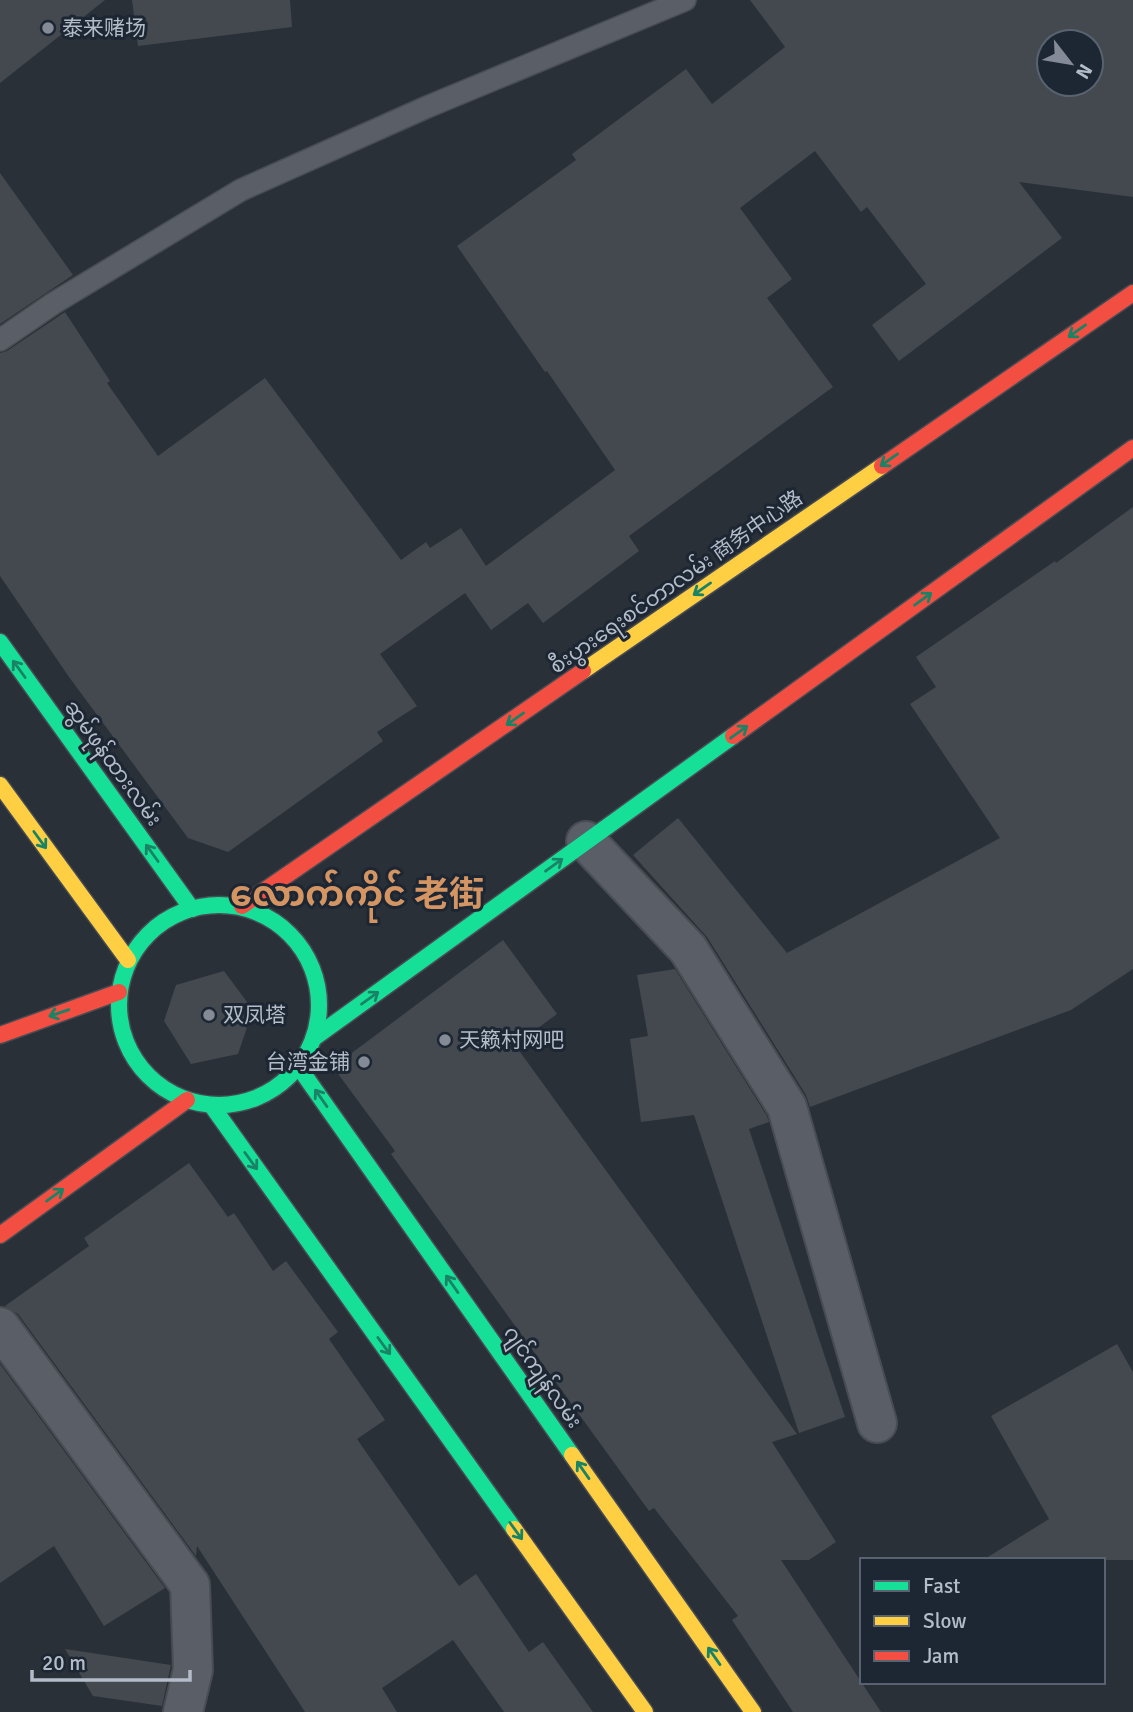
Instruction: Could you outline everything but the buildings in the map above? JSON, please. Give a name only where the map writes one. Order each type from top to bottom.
[{"type":"main road","name":"စီးပွားရေးစင်တာလမ်း 商务中心路","points":[[242,906],[1133,293]]},
{"type":"main road","points":[[314,1038],[1133,448]]},
{"type":"main road","name":"ဆွမ်ဖုန်ထားလမ်း","points":[[0,642],[192,909]]},
{"type":"main road","points":[[0,785],[128,960]]},
{"type":"main road","points":[[209,904],[242,906],[274,919],[299,943],[314,972],[319,1006],[314,1038],[298,1066],[274,1089],[244,1102],[212,1106],[187,1100],[152,1081],[131,1056],[119,1025],[119,992],[128,960],[148,933],[176,913],[209,904]]},
{"type":"main road","points":[[0,1035],[119,992]]},
{"type":"main road","name":"ဂျင်ကျန်လမ်း","points":[[298,1066],[753,1712]]},
{"type":"main road","points":[[0,1235],[187,1100]]},
{"type":"main road","points":[[212,1106],[645,1712]]},
{"type":"street","points":[[586,841],[688,949],[787,1107],[877,1423]]},
{"type":"street","points":[[0,1327],[190,1586],[193,1670],[183,1712]]},
{"type":"lane","points":[[0,340],[54,303],[241,190],[427,107],[685,0]]},
{"type":"traffic: fast","points":[[0,642],[192,909]]},
{"type":"traffic: fast","points":[[314,1038],[733,736]]},
{"type":"traffic: fast","points":[[219,905],[257,912],[290,934],[312,967],[319,1005],[312,1043],[290,1076],[257,1098],[219,1105],[181,1098],[148,1076],[126,1043],[119,1005],[126,967],[148,934],[181,912],[219,905]]},
{"type":"traffic: fast","points":[[298,1066],[572,1455]]},
{"type":"traffic: fast","points":[[212,1106],[514,1529]]},
{"type":"traffic: slow","points":[[583,671],[882,466]]},
{"type":"traffic: slow","points":[[0,785],[128,960]]},
{"type":"traffic: slow","points":[[572,1455],[753,1712]]},
{"type":"traffic: slow","points":[[514,1529],[645,1712]]},
{"type":"traffic: jam","points":[[882,466],[1133,293]]},
{"type":"traffic: jam","points":[[733,736],[1133,448]]},
{"type":"traffic: jam","points":[[242,906],[583,671]]},
{"type":"traffic: jam","points":[[0,1035],[119,992]]},
{"type":"traffic: jam","points":[[0,1235],[187,1100]]},
{"type":"place","name":"泰来赌场","points":[[48,28]]},
{"type":"place","name":"双凤塔","points":[[209,1015]]},
{"type":"place","name":"天籁村网吧","points":[[445,1040]]},
{"type":"place","name":"台湾金铺","points":[[364,1062]]},
{"type":"district","name":"လောက်ကိုင် 老街","points":[[357,894]]}]
